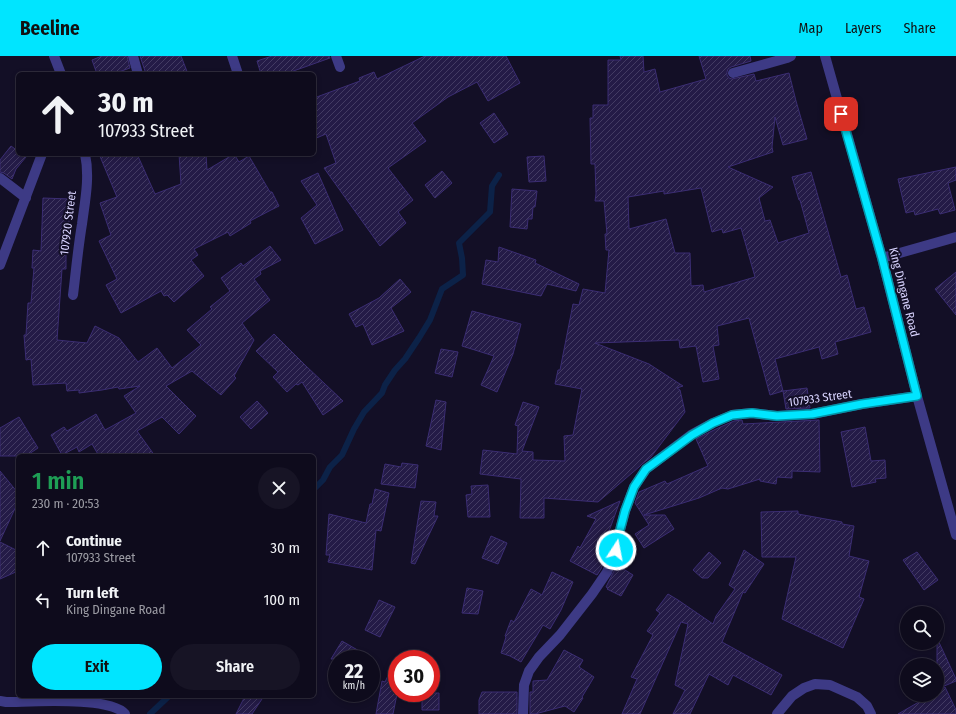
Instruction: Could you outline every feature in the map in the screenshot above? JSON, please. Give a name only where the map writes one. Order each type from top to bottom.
[{"type":"street","points":[[54,56],[60,72]]},
{"type":"street","points":[[132,56],[137,72]]},
{"type":"street","points":[[232,56],[237,72]]},
{"type":"street","points":[[336,56],[340,67]]},
{"type":"street","points":[[732,73],[791,56]]},
{"type":"street","name":"King Dingane Road","points":[[825,56],[882,258],[917,396],[955,529]]},
{"type":"street","points":[[0,265],[41,156]]},
{"type":"street","name":"107920 Street","points":[[73,295],[87,178],[85,156]]},
{"type":"street","points":[[0,178],[26,198]]},
{"type":"street","points":[[882,258],[956,237]]},
{"type":"street","name":"107933 Street","points":[[523,714],[524,685],[529,671],[539,657],[560,635],[607,572],[616,550],[625,511],[634,487],[646,469],[692,435],[713,423],[732,415],[752,413],[777,416],[812,414],[862,404],[917,396]]},
{"type":"street","points":[[777,714],[792,696],[804,688],[815,684],[830,685],[857,697],[867,706],[871,714]]},
{"type":"street","points":[[0,701],[79,702],[104,704],[123,711],[125,714]]},
{"type":"building","points":[[102,56],[127,56],[130,68],[119,72],[96,72],[92,60]]},
{"type":"building","points":[[140,56],[181,56],[187,72],[145,72]]},
{"type":"building","points":[[272,56],[329,56],[330,58],[291,72],[260,72],[257,61]]},
{"type":"building","points":[[425,56],[506,56],[520,83],[488,101],[477,82],[448,97],[412,123],[426,141],[388,168],[413,200],[398,212],[406,223],[380,246],[324,168],[336,163],[326,134],[316,138],[316,97],[360,81],[359,78],[374,72],[377,79]]},
{"type":"building","points":[[620,56],[643,56],[644,72],[655,69],[660,92],[706,79],[699,56],[750,56],[751,61],[728,69],[727,75],[732,79],[754,74],[756,81],[789,73],[807,139],[783,145],[775,117],[772,147],[773,152],[728,167],[773,187],[759,198],[765,221],[770,220],[778,243],[809,233],[792,177],[811,172],[841,277],[847,275],[856,309],[864,307],[871,332],[835,342],[838,354],[822,359],[819,347],[775,359],[783,391],[770,395],[749,318],[717,326],[719,345],[713,346],[719,379],[703,382],[696,346],[680,348],[679,340],[595,343],[649,364],[683,386],[677,388],[680,390],[685,412],[651,457],[598,502],[544,498],[544,518],[520,518],[521,479],[480,474],[483,450],[517,454],[518,426],[515,425],[523,402],[539,407],[522,451],[533,452],[533,460],[565,461],[564,436],[573,435],[582,389],[555,384],[558,370],[560,370],[573,304],[579,305],[583,289],[605,293],[609,250],[606,250],[605,234],[607,234],[604,201],[595,201],[595,164],[591,164],[590,118],[593,118],[593,105],[608,105],[608,60],[621,60]],"holes":[[[701,188],[712,232],[722,229],[723,233],[741,228],[755,277],[704,292],[703,285],[691,286],[690,253],[675,253],[666,219],[629,229],[628,197],[664,191],[664,194]]]},
{"type":"building","points":[[494,113],[508,134],[494,143],[480,123]]},
{"type":"building","points":[[11,146],[16,150],[16,156],[26,157],[16,169],[12,179],[0,172],[0,160]]},
{"type":"building","points":[[100,156],[138,156],[155,194],[181,184],[179,156],[206,156],[207,170],[231,156],[235,156],[239,162],[249,156],[270,192],[272,192],[279,206],[250,221],[251,223],[230,236],[228,232],[194,249],[198,255],[191,260],[204,276],[174,302],[167,295],[164,296],[161,291],[121,313],[106,285],[117,279],[99,241],[111,235],[100,203],[117,197]]},
{"type":"building","points":[[544,156],[546,181],[529,182],[527,157]]},
{"type":"building","points":[[956,167],[956,180],[948,183],[955,210],[940,214],[938,209],[915,215],[914,211],[906,213],[898,179]]},
{"type":"building","points":[[442,171],[452,183],[435,198],[425,185]]},
{"type":"building","points":[[318,173],[343,230],[315,244],[301,218],[317,205],[301,181]]},
{"type":"building","points":[[512,189],[537,191],[532,219],[528,219],[527,229],[510,227]]},
{"type":"building","points":[[43,198],[70,199],[68,254],[66,254],[66,269],[62,269],[57,340],[87,343],[95,326],[119,338],[138,362],[157,348],[172,368],[201,345],[187,330],[212,309],[210,307],[230,291],[221,278],[241,263],[243,266],[270,246],[281,260],[260,271],[261,274],[254,279],[270,300],[242,323],[254,340],[234,376],[236,378],[221,395],[192,371],[166,386],[196,416],[179,434],[162,417],[137,431],[154,454],[98,454],[92,444],[79,452],[77,447],[61,454],[51,435],[64,427],[67,431],[96,414],[105,430],[136,413],[124,396],[140,386],[119,389],[118,387],[79,393],[79,390],[67,391],[66,383],[33,385],[31,359],[26,360],[24,335],[26,335],[28,303],[31,303],[34,268],[32,268],[33,250],[41,251]]},
{"type":"building","points":[[499,247],[536,260],[535,263],[579,284],[576,291],[547,284],[541,296],[482,284],[486,260],[498,262]]},
{"type":"building","points":[[956,272],[956,315],[935,289]]},
{"type":"building","points":[[400,279],[411,292],[391,308],[404,331],[372,345],[363,324],[356,327],[349,314],[379,298]]},
{"type":"building","points":[[472,311],[521,324],[513,354],[497,392],[481,385],[494,356],[462,346]]},
{"type":"building","points":[[274,334],[343,401],[323,415],[302,382],[298,385],[296,384],[287,392],[273,377],[278,372],[256,351]]},
{"type":"building","points":[[441,349],[458,352],[452,377],[435,373]]},
{"type":"building","points":[[807,388],[810,408],[786,409],[783,391]]},
{"type":"building","points":[[436,400],[446,402],[441,450],[426,446]]},
{"type":"building","points":[[257,401],[268,413],[251,429],[240,417]]},
{"type":"building","points":[[19,417],[38,448],[29,454],[0,456],[0,428]]},
{"type":"building","points":[[742,420],[743,424],[819,420],[820,472],[792,471],[792,478],[777,477],[776,484],[760,481],[760,479],[728,489],[722,488],[699,498],[644,515],[665,515],[674,529],[644,548],[635,534],[649,525],[635,503],[639,492],[665,481],[667,484],[708,466],[696,439],[734,421]]},
{"type":"building","points":[[865,427],[871,461],[885,460],[886,478],[875,479],[876,482],[852,487],[841,432]]},
{"type":"building","points":[[402,463],[418,465],[415,488],[381,484],[385,464],[401,467]]},
{"type":"building","points":[[0,471],[16,491],[16,506],[0,541]]},
{"type":"building","points":[[488,485],[490,517],[468,517],[466,495],[472,494],[471,486]]},
{"type":"building","points":[[375,489],[389,493],[381,531],[376,530],[372,570],[328,562],[330,555],[326,555],[329,514],[366,523]]},
{"type":"building","points":[[421,501],[436,502],[434,516],[438,516],[415,564],[411,563]]},
{"type":"building","points":[[620,501],[600,556],[605,559],[597,575],[570,561],[578,546],[580,548],[596,519],[587,516]]},
{"type":"building","points":[[798,511],[798,514],[842,522],[842,524],[854,526],[849,556],[869,561],[859,597],[864,599],[843,648],[782,619],[796,557],[762,557],[761,512]]},
{"type":"building","points":[[491,536],[507,543],[498,564],[482,558]]},
{"type":"building","points":[[0,542],[16,550],[16,572],[0,579]]},
{"type":"building","points":[[744,550],[764,564],[745,593],[743,592],[722,642],[782,675],[771,695],[733,675],[728,685],[709,674],[690,714],[673,714],[685,690],[675,685],[688,624],[681,622],[640,714],[622,714],[637,679],[631,677],[653,635],[647,631],[660,613],[656,610],[668,594],[713,624],[716,616],[735,589],[729,585]]},
{"type":"building","points":[[709,552],[721,563],[708,578],[702,578],[693,570]]},
{"type":"building","points":[[917,552],[938,580],[924,590],[903,560]]},
{"type":"building","points":[[617,565],[633,575],[621,596],[607,589],[608,588],[606,587]]},
{"type":"building","points":[[552,572],[573,582],[561,610],[550,629],[543,625],[521,662],[501,653],[511,620],[514,622],[531,589],[542,595]]},
{"type":"building","points":[[467,588],[483,591],[478,614],[462,613]]},
{"type":"building","points":[[379,600],[395,607],[380,637],[365,630]]},
{"type":"building","points":[[342,641],[358,650],[336,650]]},
{"type":"building","points":[[564,650],[583,660],[579,667],[594,677],[582,697],[583,698],[574,712],[565,706],[530,714],[530,692],[533,692],[533,681],[547,680]]},
{"type":"building","points":[[937,650],[943,650],[956,681],[944,686],[944,658],[937,658]]},
{"type":"building","points":[[388,676],[388,702],[395,702],[393,714],[376,714],[378,702],[380,702],[382,681],[385,682]]},
{"type":"building","points":[[944,688],[956,710],[956,714],[898,714],[919,702],[944,702]]},
{"type":"building","points":[[482,692],[517,692],[517,714],[479,714],[479,700]]},
{"type":"building","points":[[244,698],[263,698],[252,714],[236,714]]},
{"type":"building","points":[[422,702],[439,702],[439,710],[422,710]]},
{"type":"waterway","points":[[316,487],[323,480],[330,467],[342,455],[364,412],[382,393],[385,385],[395,370],[405,359],[419,338],[430,320],[442,289],[463,275],[459,243],[490,212],[492,186],[499,175]]},
{"type":"waterway","points":[[150,714],[167,698]]},
{"type":"route","points":[[616,550],[625,511],[634,487],[646,469],[692,435],[713,423],[732,415],[752,413],[777,416],[812,414],[862,404],[917,396],[882,258],[841,114]]}]
